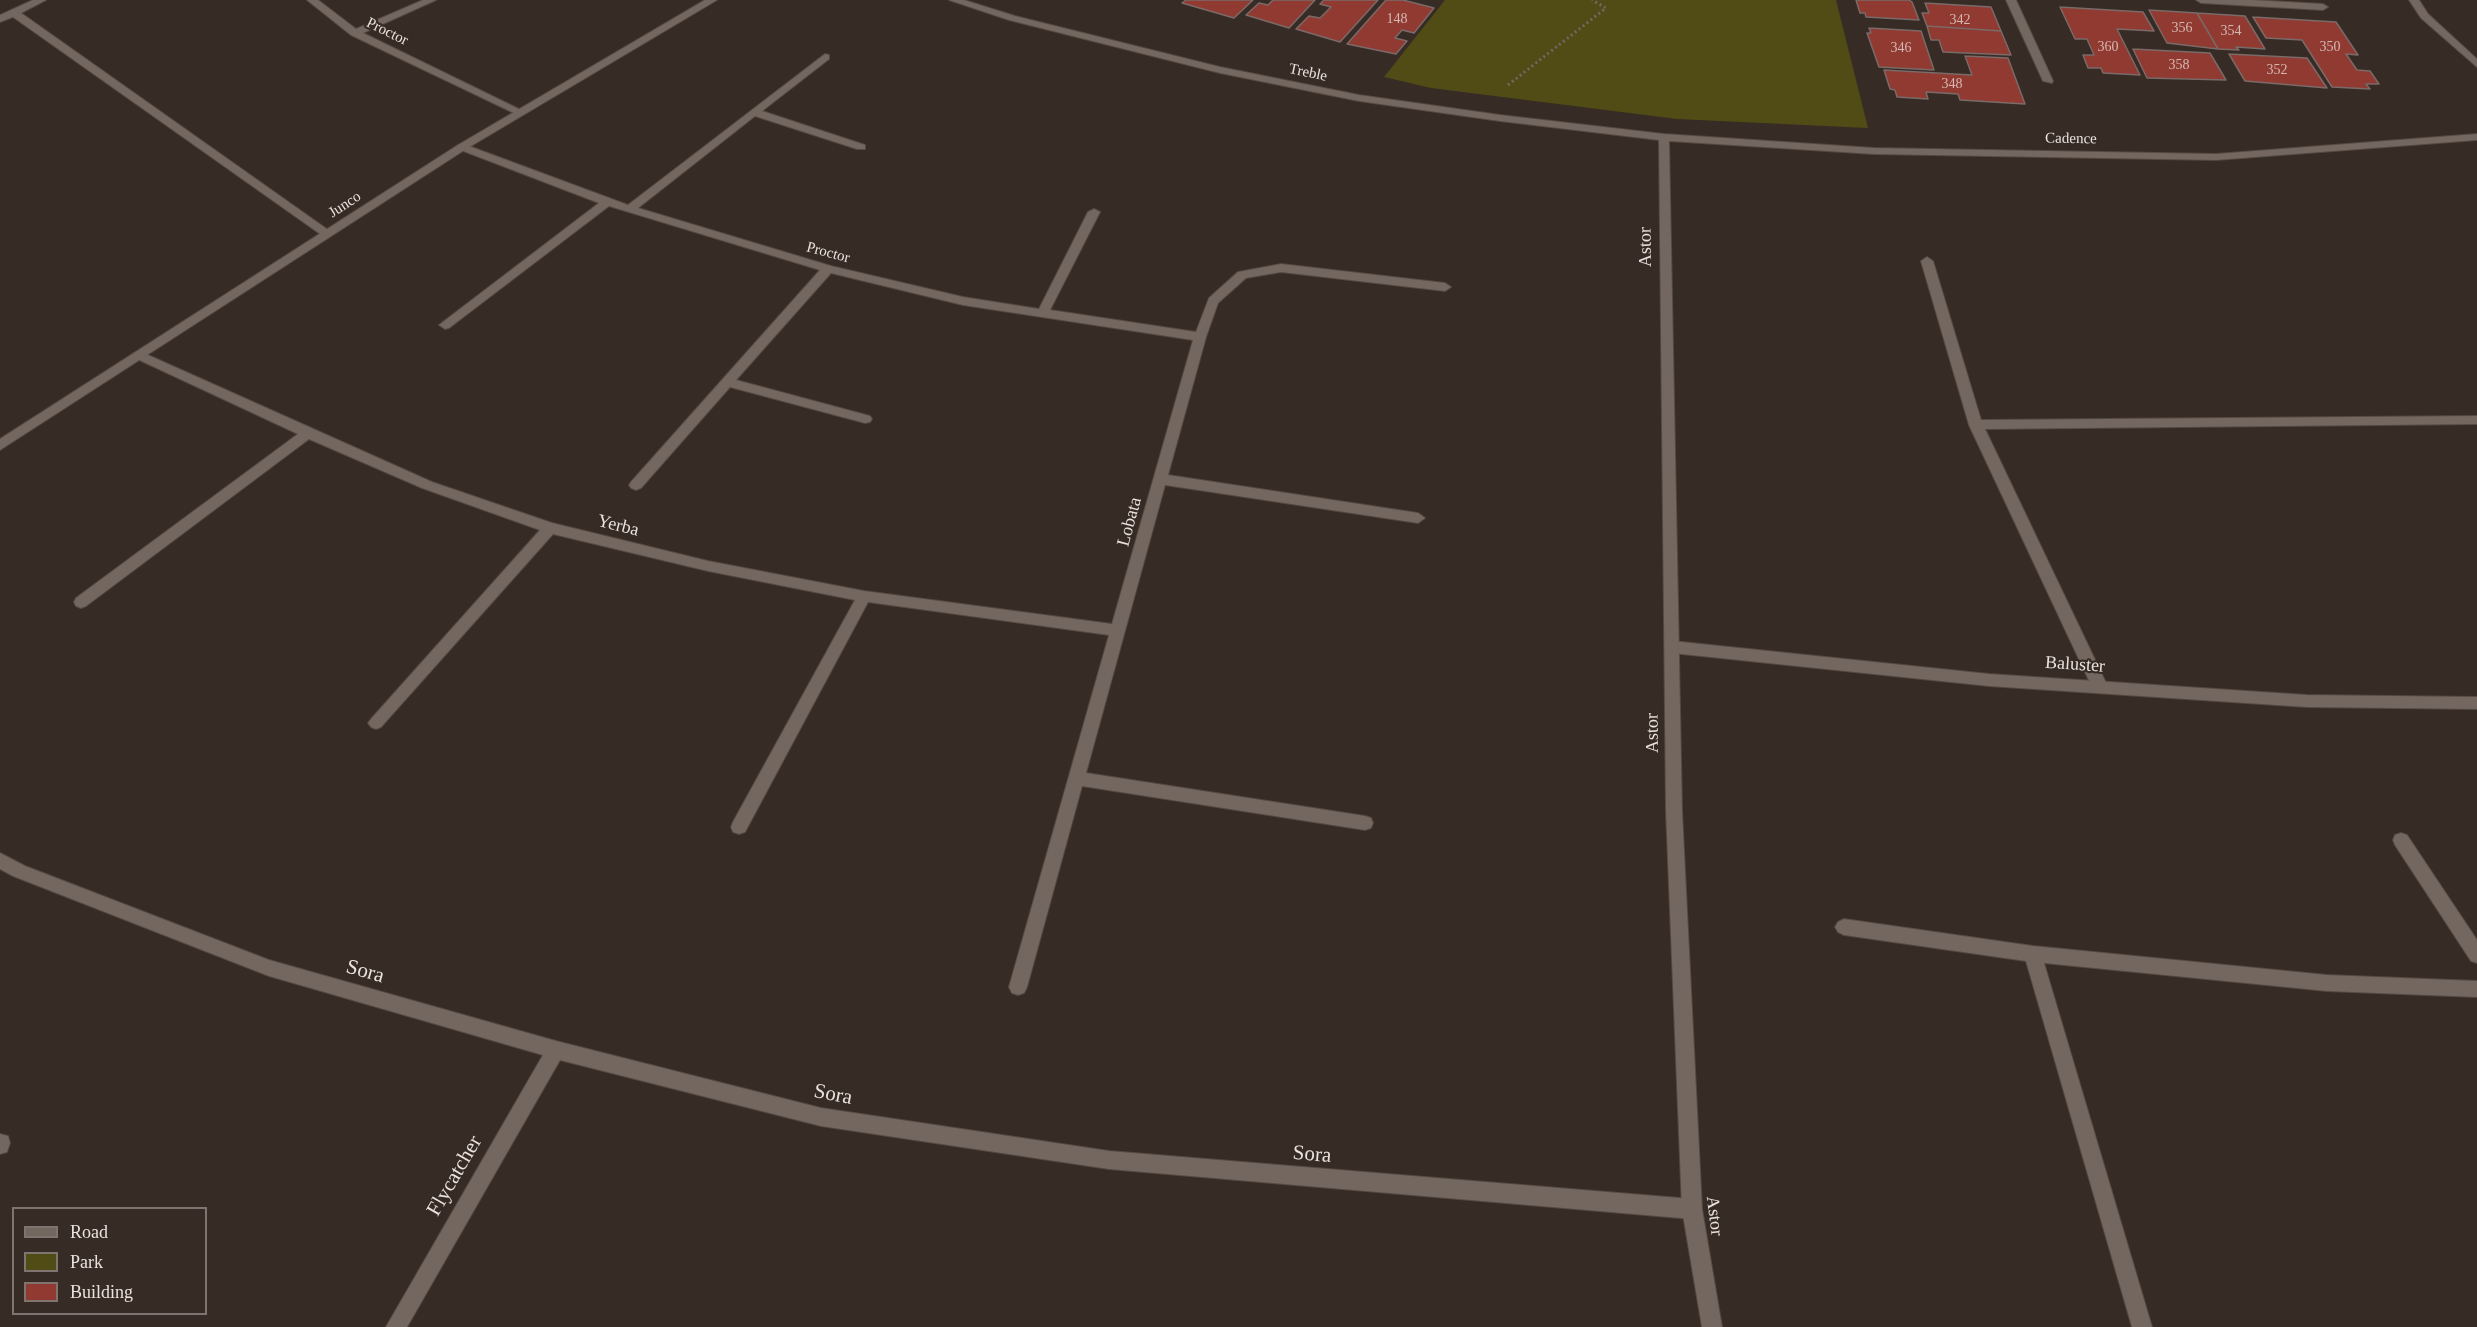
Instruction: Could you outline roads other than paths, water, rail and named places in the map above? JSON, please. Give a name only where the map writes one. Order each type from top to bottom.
[{"type":"street","points":[[0,20],[41,0]]},
{"type":"street","name":"Proctor","points":[[312,0],[355,33],[520,112]]},
{"type":"street","points":[[355,33],[430,0]]},
{"type":"street","name":"Junco","points":[[0,445],[462,147],[712,0]]},
{"type":"street","name":"Treble","points":[[954,0],[1012,18],[1220,70],[1359,98],[1500,118],[1664,137]]},
{"type":"street","points":[[2011,0],[2048,81]]},
{"type":"street","points":[[2201,0],[2323,8]]},
{"type":"street","points":[[2414,0],[2424,16],[2477,64]]},
{"type":"street","points":[[14,13],[327,234]]},
{"type":"street","points":[[629,209],[825,57]]},
{"type":"street","points":[[753,112],[861,147]]},
{"type":"street","name":"Cadence","points":[[1664,137],[1874,151],[2216,157],[2477,137]]},
{"type":"street","name":"Astor","points":[[1664,137],[1674,812],[1692,1209],[1712,1327]]},
{"type":"street","name":"Proctor","points":[[462,147],[607,202],[828,269],[963,301],[1200,338]]},
{"type":"street","points":[[445,325],[607,202]]},
{"type":"street","points":[[1043,313],[1094,212]]},
{"type":"street","points":[[1928,261],[1976,425],[2100,687]]},
{"type":"street","name":"Lobata","points":[[1018,987],[1200,338],[1213,301],[1242,275],[1281,268],[1445,287]]},
{"type":"street","points":[[636,485],[828,269]]},
{"type":"street","name":"Yerba","points":[[139,355],[427,485],[550,528],[708,567],[864,596],[1118,630]]},
{"type":"street","points":[[727,382],[866,419]]},
{"type":"street","points":[[1976,425],[2477,420]]},
{"type":"street","points":[[81,602],[308,433]]},
{"type":"street","points":[[1160,480],[1418,518]]},
{"type":"street","points":[[375,723],[550,528]]},
{"type":"street","points":[[739,827],[864,596]]},
{"type":"street","name":"Baluster","points":[[1672,646],[1989,680],[2307,702],[2477,703]]},
{"type":"street","points":[[1077,778],[1365,823]]},
{"type":"street","points":[[2401,840],[2477,955]]},
{"type":"street","name":"Sora","points":[[0,860],[20,871],[269,968],[556,1050],[821,1117],[1109,1160],[1692,1209]]},
{"type":"street","points":[[1845,927],[2033,954],[2327,983],[2477,988]]},
{"type":"street","points":[[2033,954],[2142,1327]]},
{"type":"street","name":"Flycatcher","points":[[396,1327],[556,1050]]}]
